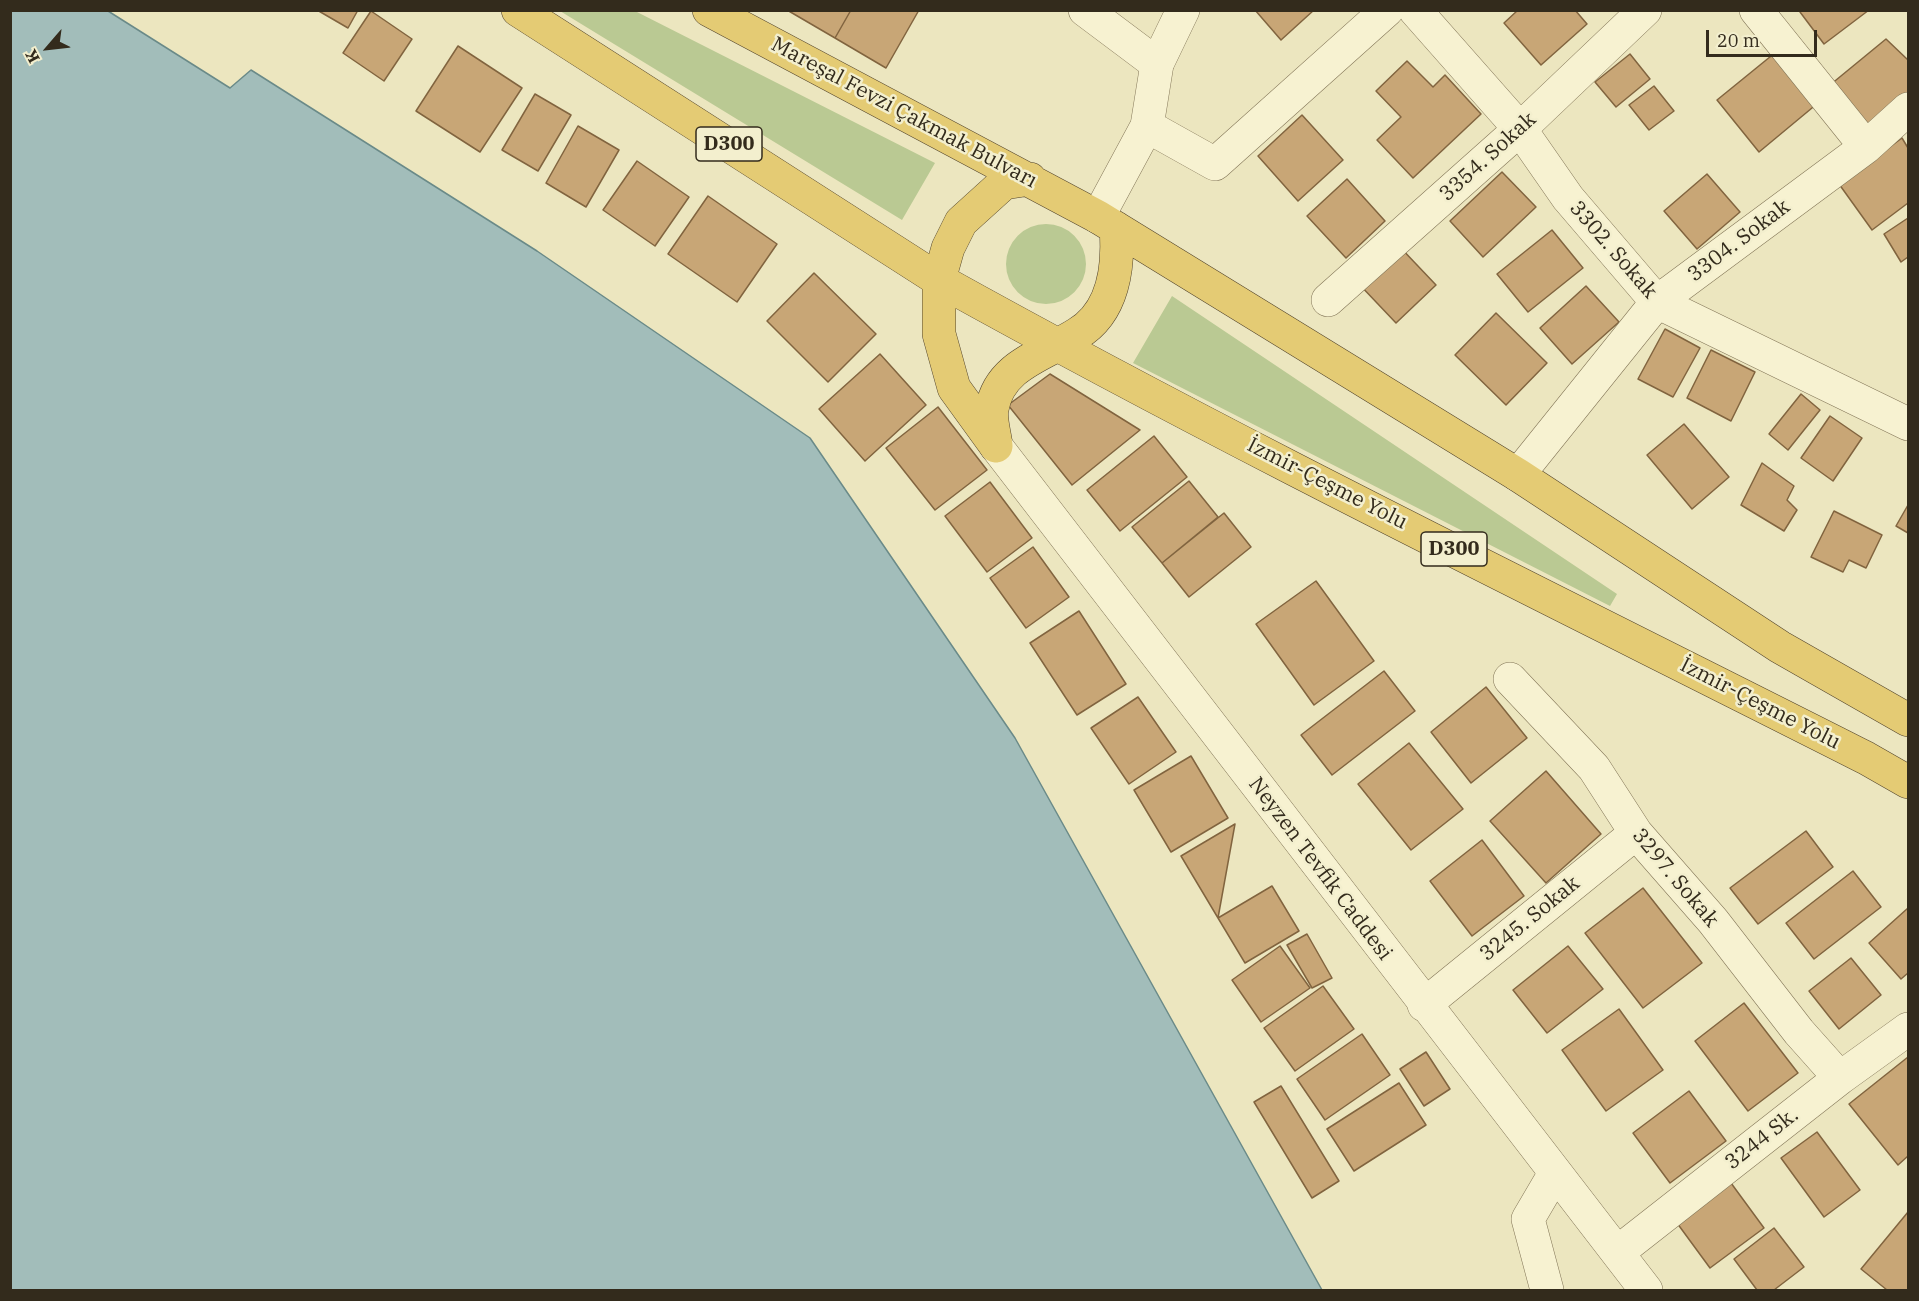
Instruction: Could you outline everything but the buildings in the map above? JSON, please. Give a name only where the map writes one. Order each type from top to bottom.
[{"type":"highway","name":"D300","points":[[518,10],[939,280]]},
{"type":"highway","name":"Mareşal Fevzi Çakmak Bulvarı","points":[[709,10],[1030,179],[1107,223]]},
{"type":"highway","points":[[996,446],[954,388],[939,334],[939,280],[948,248],[961,222],[1004,183],[1030,179]]},
{"type":"highway","points":[[996,446],[991,410],[1003,380],[1030,359],[1080,333],[1100,312],[1113,287],[1119,257],[1107,223]]},
{"type":"highway","points":[[1107,223],[1518,475],[1780,646],[1908,720]]},
{"type":"highway","name":"İzmir-Çeşme Yolu","points":[[939,280],[1057,345],[1866,758],[1908,782]]},
{"type":"street","points":[[1084,10],[1157,64]]},
{"type":"street","points":[[1107,223],[1147,126],[1157,64],[1183,10]]},
{"type":"street","points":[[1147,126],[1215,164],[1387,10]]},
{"type":"street","name":"3302. Sokak","points":[[1415,10],[1520,129],[1568,198],[1657,302],[1908,424]]},
{"type":"street","name":"3354. Sokak","points":[[1328,300],[1520,129],[1645,10]]},
{"type":"street","points":[[1756,10],[1866,147]]},
{"type":"street","name":"3304. Sokak","points":[[1518,475],[1657,302],[1866,147],[1908,110]]},
{"type":"street","name":"Neyzen Tevfik Caddesi","points":[[996,446],[1424,1005],[1646,1290]]},
{"type":"street","name":"3297. Sokak","points":[[1510,679],[1594,768],[1636,833],[1713,921],[1799,1032],[1840,1078]]},
{"type":"street","name":"3245. Sokak","points":[[1424,1005],[1636,833]]},
{"type":"street","name":"3244 Sk.","points":[[1618,1252],[1840,1078],[1908,1029]]},
{"type":"street","points":[[1547,1290],[1527,1219],[1555,1173]]},
{"type":"green space","points":[[560,11],[635,11],[935,163],[902,220]]},
{"type":"green space","points":[[1038,224],[1054,224],[1075,235],[1086,256],[1086,272],[1075,293],[1054,304],[1038,304],[1024,298],[1012,286],[1006,272],[1006,256],[1012,242],[1024,230]]},
{"type":"green space","points":[[1172,296],[1617,594],[1610,606],[1133,363]]},
{"type":"water","points":[[10,11],[108,11],[230,88],[251,70],[537,251],[810,438],[1015,738],[1322,1290],[11,1290]]}]
